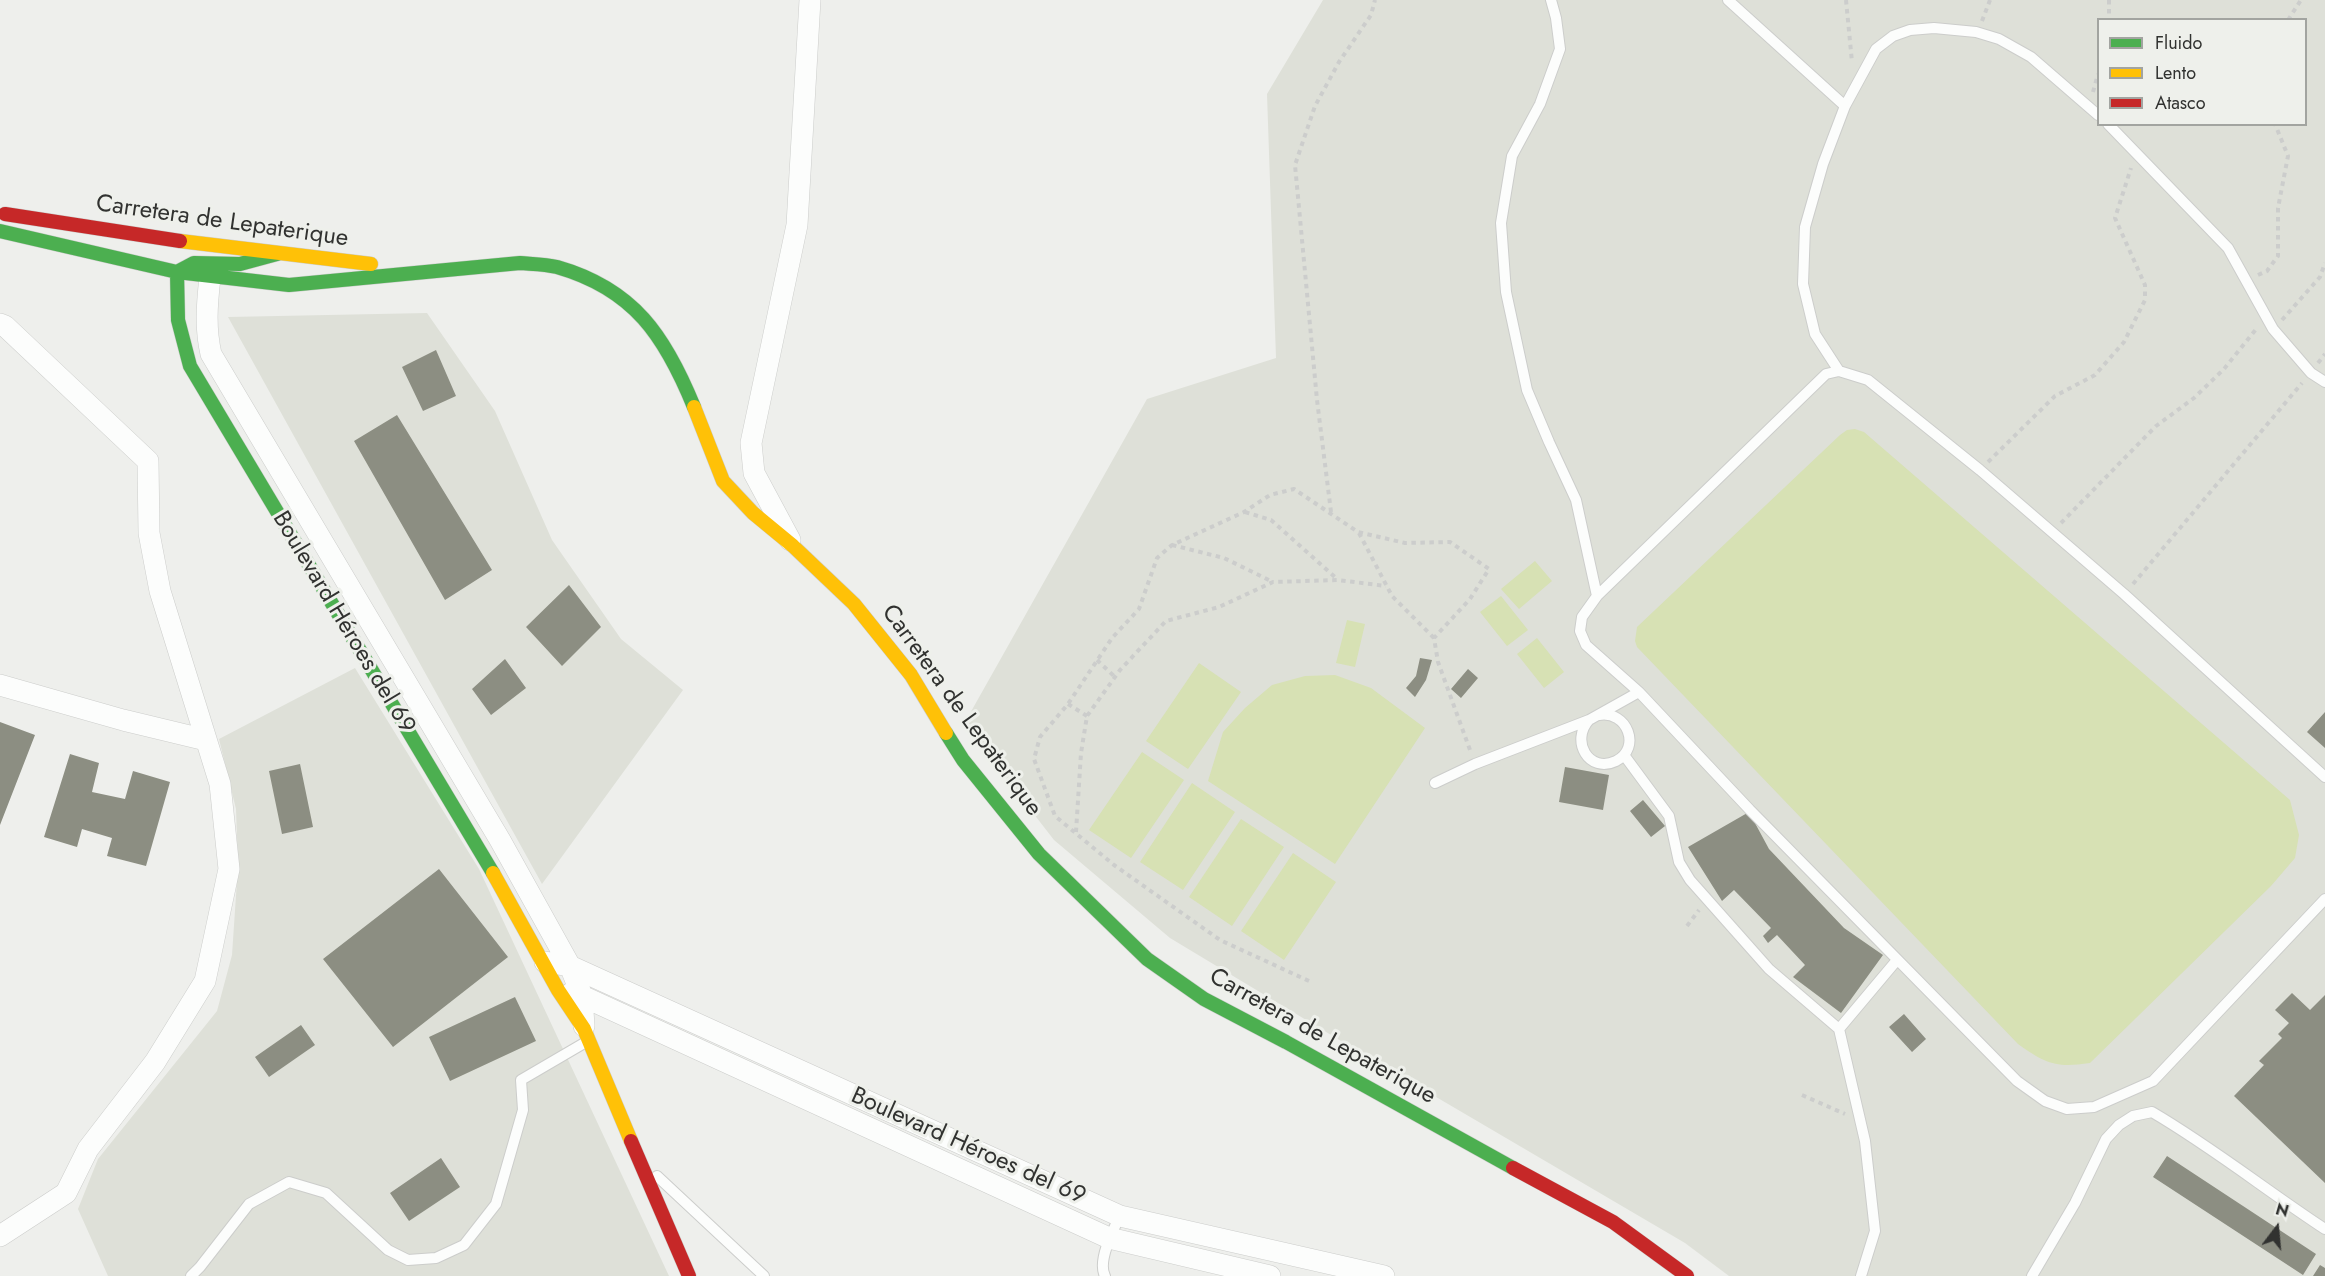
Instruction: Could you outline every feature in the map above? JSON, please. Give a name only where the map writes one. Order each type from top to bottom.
[{"type":"main road","name":"Carretera de Lepaterique","points":[[0,213],[277,254],[355,264],[400,265],[439,272]]},
{"type":"main road","name":"Carretera de Lepaterique","points":[[0,231],[177,272],[205,269],[289,285],[520,263],[556,267],[600,284],[630,303],[655,330],[679,370],[723,481],[753,513],[793,546],[854,604],[911,675],[963,760],[1039,854],[1147,959],[1204,999],[1613,1222],[1687,1276]]},
{"type":"main road","points":[[117,231],[205,269]]},
{"type":"main road","points":[[177,272],[186,265],[205,269],[239,265],[277,254]]},
{"type":"main road","name":"Boulevard Héroes del 69","points":[[177,272],[175,303],[180,333],[190,366],[545,962],[558,990],[586,1035],[689,1276]]},
{"type":"main road","name":"Carretera de Lepaterique","points":[[1543,1185],[1606,1235]]},
{"type":"street","points":[[793,546],[776,510],[754,473],[751,443],[797,225],[810,0]]},
{"type":"street","name":"Boulevard Héroes del 69","points":[[205,269],[207,334],[211,354],[500,840],[570,966],[582,996],[586,1035]]},
{"type":"street","points":[[0,324],[148,460],[149,533],[160,591],[220,784],[229,869],[205,981],[155,1062],[88,1149],[66,1193],[0,1236]]},
{"type":"street","points":[[0,685],[123,720],[206,740]]},
{"type":"street","name":"Boulevard Héroes del 69","points":[[545,962],[570,966],[1120,1216],[1384,1276]]},
{"type":"street","name":"Boulevard Héroes del 69","points":[[558,990],[582,996],[1109,1238],[1270,1276]]},
{"type":"lane","points":[[1551,0],[1560,49],[1540,104],[1512,156],[1501,223],[1506,292],[1527,390],[1576,500],[1597,596]]},
{"type":"lane","points":[[1728,0],[1845,106]]},
{"type":"lane","points":[[1839,371],[1815,334],[1803,284],[1805,227],[1823,164],[1845,106],[1876,49],[1893,36],[1910,30],[1934,28],[1976,32],[1999,39],[2031,57],[2097,114]]},
{"type":"lane","points":[[2110,126],[2228,248],[2273,329],[2311,373],[2325,382]]},
{"type":"lane","points":[[2325,777],[2124,594],[1980,470],[1868,380],[1839,371],[1826,374],[1597,596],[1582,616],[1580,631],[1586,645],[1639,692],[2017,1081],[2045,1101],[2067,1109],[2094,1107],[2153,1081],[2325,899]]},
{"type":"lane","points":[[1435,783],[1475,764],[1593,718],[1639,692]]},
{"type":"lane","points":[[1613,716],[1626,726],[1630,741],[1624,755],[1610,763],[1602,764],[1588,757],[1580,742],[1584,726],[1593,718],[1613,716]]},
{"type":"lane","points":[[1624,755],[1669,816],[1679,862],[1690,880],[1769,969],[1839,1029],[1866,1141],[1875,1231],[1861,1276]]},
{"type":"lane","points":[[1839,1029],[1897,960]]},
{"type":"lane","points":[[191,1276],[249,1204],[289,1182],[326,1193],[388,1250],[408,1260],[436,1258],[464,1245],[496,1204],[522,1110],[521,1080],[586,1035]]},
{"type":"lane","points":[[2032,1276],[2075,1203],[2106,1139],[2119,1125],[2133,1116],[2152,1112],[2184,1131],[2276,1197],[2325,1228]]},
{"type":"lane","points":[[640,1160],[764,1276]]},
{"type":"lane","points":[[1105,1276],[1102,1270],[1109,1238],[1120,1216]]},
{"type":"path","points":[[1331,512],[1317,400],[1295,165],[1315,106],[1339,62],[1371,15],[1375,0]]},
{"type":"path","points":[[1846,0],[1851,59],[1859,78]]},
{"type":"path","points":[[1976,32],[1990,0]]},
{"type":"path","points":[[2109,0],[2109,18]]},
{"type":"path","points":[[2290,18],[2301,0]]},
{"type":"path","points":[[2247,281],[2267,271],[2278,256],[2278,208],[2288,156],[2277,126]]},
{"type":"path","points":[[1980,470],[2055,396],[2095,375],[2124,342],[2145,300],[2145,285],[2115,218],[2135,153]]},
{"type":"path","points":[[2273,329],[2292,312],[2320,277],[2325,263]]},
{"type":"path","points":[[2052,532],[2156,426],[2194,398],[2224,369],[2266,317]]},
{"type":"path","points":[[2124,594],[2311,373]]},
{"type":"path","points":[[1309,981],[1220,940],[1114,865],[1055,816],[1034,759],[1040,737],[1068,704],[1112,638],[1139,609],[1157,558],[1172,545],[1244,512],[1270,495],[1294,489],[1358,532],[1406,543],[1450,542],[1489,569],[1470,599],[1434,638]]},
{"type":"path","points":[[1244,512],[1271,520],[1338,580]]},
{"type":"path","points":[[1358,532],[1392,596],[1434,638],[1438,662],[1475,764]]},
{"type":"path","points":[[1172,545],[1224,558],[1273,582]]},
{"type":"path","points":[[1076,833],[1081,753],[1087,716],[1115,677],[1166,621],[1219,607],[1273,582],[1338,580],[1386,586]]},
{"type":"path","points":[[1097,660],[1115,677]]},
{"type":"path","points":[[1068,704],[1087,716]]},
{"type":"path","points":[[1802,1095],[1861,1121]]},
{"type":"shaded area","points":[[1323,0],[2325,0],[2325,1276],[1729,1276],[1685,1243],[1170,938],[1054,840],[964,724],[1147,399],[1276,358],[1267,94]]},
{"type":"shaded area","points":[[427,313],[495,411],[552,540],[621,639],[683,690],[542,884],[228,317]]},
{"type":"shaded area","points":[[355,668],[479,869],[669,1276],[108,1276],[78,1209],[98,1159],[217,1011],[232,955],[238,866],[236,809],[219,739]]},
{"type":"green space","points":[[1855,429],[1864,432],[2290,800],[2299,835],[2295,858],[2271,886],[2090,1063],[2068,1065],[2052,1063],[2018,1044],[1637,647],[1635,641],[1637,627],[1840,435],[1847,430]]},
{"type":"green space","points":[[1535,561],[1552,581],[1519,609],[1501,589]]},
{"type":"green space","points":[[1501,596],[1528,630],[1507,646],[1480,612]]},
{"type":"green space","points":[[1347,620],[1365,624],[1355,667],[1336,663]]},
{"type":"green space","points":[[1537,638],[1564,672],[1544,688],[1517,654]]},
{"type":"green space","points":[[1199,663],[1241,692],[1188,769],[1146,741]]},
{"type":"green space","points":[[1335,675],[1371,688],[1425,728],[1335,864],[1208,781],[1223,732],[1245,708],[1272,685],[1305,676]]},
{"type":"green space","points":[[1142,752],[1184,780],[1131,858],[1089,830]]},
{"type":"green space","points":[[1192,783],[1235,812],[1183,890],[1140,862]]},
{"type":"green space","points":[[1241,819],[1284,847],[1232,926],[1189,897]]},
{"type":"green space","points":[[1293,853],[1336,882],[1284,960],[1241,931]]},
{"type":"building","points":[[436,350],[456,396],[423,411],[402,367]]},
{"type":"building","points":[[397,415],[492,570],[445,600],[354,441]]},
{"type":"building","points":[[569,585],[601,627],[562,666],[526,627]]},
{"type":"building","points":[[1420,658],[1432,660],[1426,680],[1415,697],[1406,688],[1416,676]]},
{"type":"building","points":[[505,659],[526,688],[491,715],[472,689]]},
{"type":"building","points":[[1468,669],[1478,678],[1461,698],[1451,689]]},
{"type":"building","points":[[2325,712],[2325,748],[2307,732]]},
{"type":"building","points":[[0,722],[35,735],[0,825]]},
{"type":"building","points":[[70,754],[99,763],[92,792],[125,799],[133,771],[170,782],[146,866],[107,856],[112,838],[82,829],[77,847],[44,837]]},
{"type":"building","points":[[300,764],[313,827],[282,834],[269,771]]},
{"type":"building","points":[[1565,767],[1609,775],[1603,810],[1559,802]]},
{"type":"building","points":[[1643,800],[1665,826],[1651,837],[1630,811]]},
{"type":"building","points":[[1749,812],[1769,849],[1844,928],[1883,955],[1841,1013],[1793,977],[1805,965],[1777,935],[1768,943],[1763,936],[1771,928],[1734,890],[1722,901],[1688,847]]},
{"type":"building","points":[[439,869],[508,957],[393,1047],[323,959]]},
{"type":"building","points":[[2292,993],[2310,1010],[2325,995],[2325,1183],[2234,1096],[2264,1065],[2259,1061],[2282,1038],[2278,1034],[2289,1023],[2275,1010]]},
{"type":"building","points":[[515,997],[536,1041],[450,1081],[429,1037]]},
{"type":"building","points":[[1904,1014],[1926,1039],[1912,1052],[1889,1027]]},
{"type":"building","points":[[301,1025],[315,1045],[269,1077],[255,1057]]},
{"type":"building","points":[[2167,1156],[2316,1254],[2303,1275],[2153,1177]]},
{"type":"building","points":[[441,1158],[460,1187],[409,1221],[390,1193]]},
{"type":"building","points":[[2320,1265],[2325,1268],[2325,1276],[2313,1276]]},
{"type":"traffic: fast","points":[[0,231],[177,272],[289,285],[520,263],[557,267],[584,276],[627,302],[658,337],[671,358],[694,407]]},
{"type":"traffic: fast","points":[[277,254],[240,264],[194,263],[177,272],[178,320],[190,366],[493,873]]},
{"type":"traffic: fast","points":[[946,733],[963,760],[1039,854],[1147,959],[1204,999],[1513,1168]]},
{"type":"traffic: slow","points":[[180,241],[371,264]]},
{"type":"traffic: slow","points":[[694,407],[723,481],[753,513],[793,546],[854,604],[911,675],[946,733]]},
{"type":"traffic: slow","points":[[493,873],[558,990],[584,1029],[631,1141]]},
{"type":"traffic: jam","points":[[5,214],[180,241]]},
{"type":"traffic: jam","points":[[631,1141],[689,1276]]},
{"type":"traffic: jam","points":[[1513,1168],[1613,1222],[1687,1276]]}]
